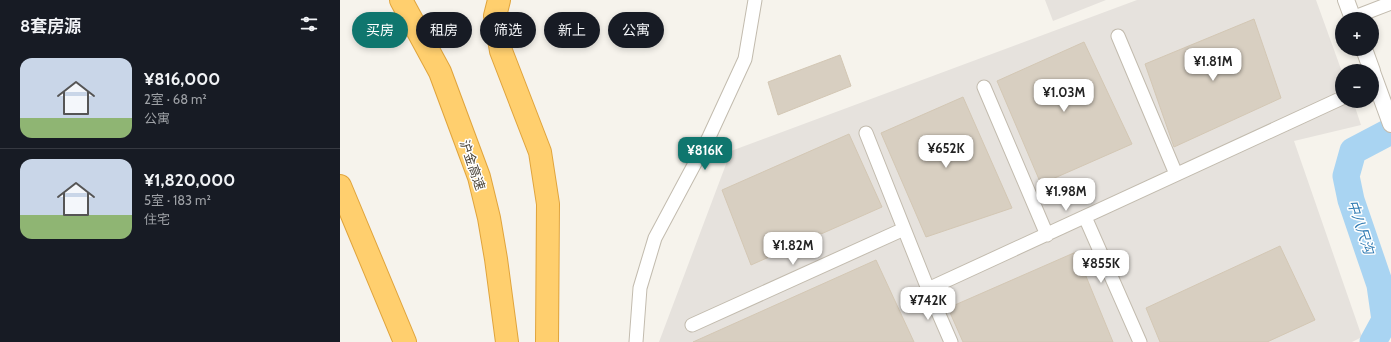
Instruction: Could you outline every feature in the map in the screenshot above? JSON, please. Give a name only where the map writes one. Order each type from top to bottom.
[{"type":"highway","name":"沪金高速","points":[[401,0],[440,72],[479,177],[494,246],[507,342]]},
{"type":"highway","points":[[499,0],[495,16],[501,51],[540,152],[548,204],[549,254],[547,342]]},
{"type":"highway","points":[[340,186],[405,342]]},
{"type":"street","points":[[636,342],[640,288],[655,238],[709,137],[745,59],[755,0]]},
{"type":"street","points":[[1346,0],[1350,12]]},
{"type":"street","points":[[1368,12],[1391,3]]},
{"type":"street","points":[[1118,36],[1176,174]]},
{"type":"street","points":[[984,87],[1047,235]]},
{"type":"street","points":[[1379,93],[1391,124]]},
{"type":"street","points":[[928,289],[1335,101]]},
{"type":"street","points":[[866,133],[928,289],[951,342]]},
{"type":"street","points":[[1085,217],[1140,342]]},
{"type":"street","points":[[692,325],[904,229]]},
{"type":"shaded area","points":[[1045,0],[1106,0],[1053,21]]},
{"type":"shaded area","points":[[1137,0],[1316,0],[1339,64],[1335,64],[1335,108],[1355,108],[1361,125],[1294,141],[1362,337],[1352,342],[659,342],[731,151]]},
{"type":"building","points":[[1254,19],[1281,98],[1174,147],[1145,64]]},
{"type":"building","points":[[1084,42],[1132,144],[1041,184],[997,81]]},
{"type":"building","points":[[840,55],[851,86],[778,115],[768,82]]},
{"type":"building","points":[[963,97],[1012,208],[926,237],[881,133]]},
{"type":"building","points":[[849,134],[882,207],[751,265],[722,190]]},
{"type":"building","points":[[1280,246],[1315,320],[1267,342],[1160,342],[1146,308]]},
{"type":"building","points":[[1076,252],[1113,342],[963,342],[948,308]]},
{"type":"building","points":[[876,260],[914,342],[693,342]]},
{"type":"waterway","name":"中八尺沟","points":[[1373,342],[1385,320],[1380,285],[1351,200],[1346,176],[1353,151],[1391,131]]}]
